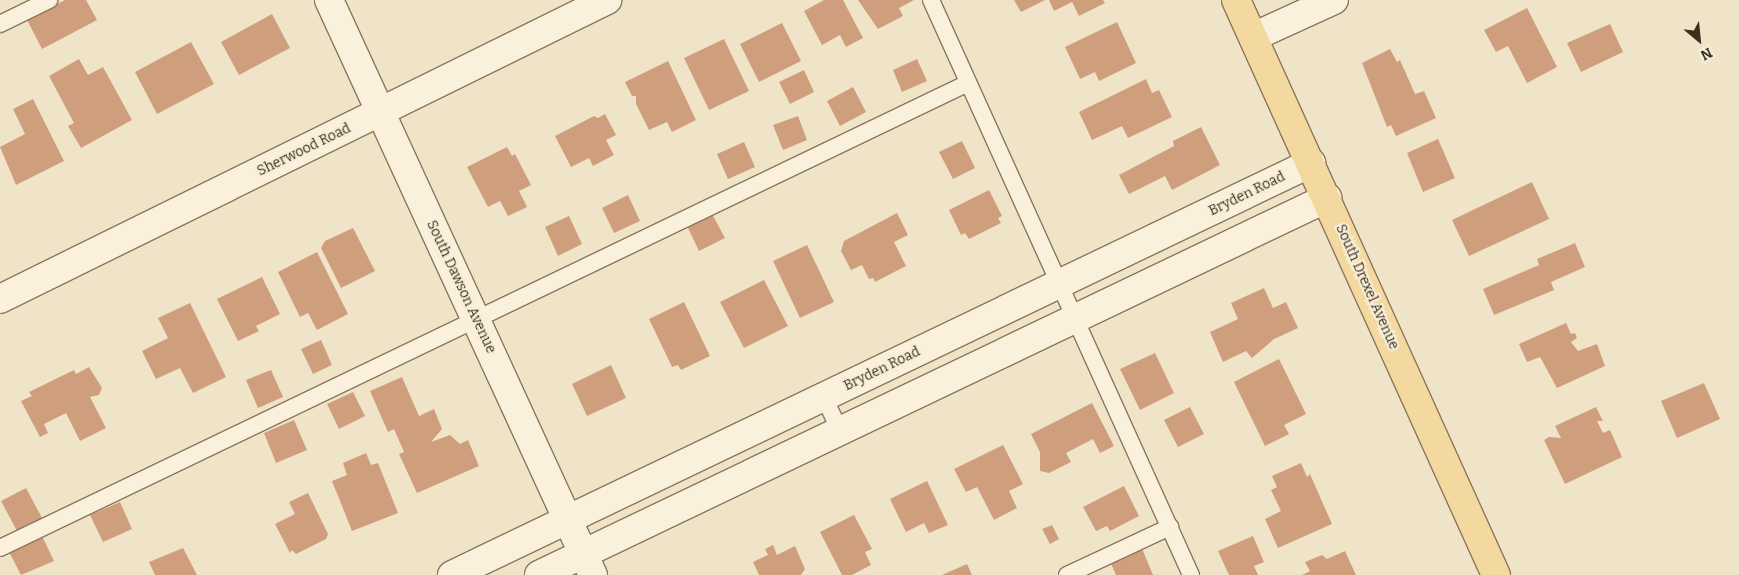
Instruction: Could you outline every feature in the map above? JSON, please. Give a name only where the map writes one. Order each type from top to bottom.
[{"type":"main road","name":"South Drexel Avenue","points":[[1236,0],[1496,575]]},
{"type":"street","name":"South Dawson Avenue","points":[[329,0],[588,564]]},
{"type":"street","name":"Sherwood Road","points":[[0,298],[607,0]]},
{"type":"street","points":[[1253,37],[1334,0]]},
{"type":"street","name":"Bryden Road","points":[[452,575],[1311,164]]},
{"type":"street","points":[[539,575],[588,564],[840,431],[1327,198]]},
{"type":"lane","points":[[0,24],[49,0]]},
{"type":"lane","points":[[931,0],[1191,575]]},
{"type":"lane","points":[[0,548],[475,317],[968,82]]},
{"type":"lane","points":[[824,397],[840,431]]},
{"type":"lane","points":[[1067,575],[1170,527]]},
{"type":"building","points":[[65,0],[86,0],[97,20],[42,49],[27,20]]},
{"type":"building","points":[[824,0],[843,0],[863,38],[846,47],[840,35],[822,45],[804,11]]},
{"type":"building","points":[[858,0],[914,0],[899,8],[903,16],[878,29]]},
{"type":"building","points":[[1014,0],[1045,0],[1021,12]]},
{"type":"building","points":[[1049,0],[1103,0],[1105,3],[1079,16],[1072,2],[1054,11]]},
{"type":"building","points":[[1527,8],[1557,67],[1527,83],[1508,46],[1496,52],[1484,30]]},
{"type":"building","points":[[272,14],[290,48],[239,75],[221,42]]},
{"type":"building","points":[[1117,22],[1136,63],[1099,81],[1095,72],[1080,79],[1065,47]]},
{"type":"building","points":[[782,23],[801,61],[759,82],[740,44]]},
{"type":"building","points":[[1610,24],[1623,52],[1581,72],[1567,43]]},
{"type":"building","points":[[724,39],[749,91],[709,110],[684,58]]},
{"type":"building","points":[[191,42],[214,84],[157,114],[135,72]]},
{"type":"building","points":[[1390,49],[1397,62],[1400,60],[1415,94],[1424,91],[1436,118],[1396,136],[1391,125],[1387,127],[1362,63]]},
{"type":"building","points":[[79,59],[88,75],[103,67],[132,120],[81,148],[68,126],[74,123],[49,76]]},
{"type":"building","points":[[917,59],[927,81],[902,92],[893,70]]},
{"type":"building","points":[[668,61],[696,120],[672,132],[667,122],[649,130],[636,104],[636,96],[632,96],[625,82]]},
{"type":"building","points":[[804,70],[814,92],[790,104],[779,82]]},
{"type":"building","points":[[1146,79],[1152,93],[1159,90],[1172,117],[1128,138],[1122,126],[1092,140],[1079,112]]},
{"type":"building","points":[[853,87],[866,112],[840,126],[827,101]]},
{"type":"building","points":[[33,99],[64,161],[16,185],[0,147],[25,134],[13,109]]},
{"type":"building","points":[[605,114],[616,135],[606,140],[614,155],[593,166],[589,158],[571,167],[555,136],[594,116],[598,118]]},
{"type":"building","points":[[798,116],[807,140],[783,150],[773,125]]},
{"type":"building","points":[[1201,127],[1220,165],[1172,190],[1165,176],[1129,194],[1119,175],[1174,146],[1173,141]]},
{"type":"building","points":[[1438,139],[1455,178],[1423,192],[1407,153]]},
{"type":"building","points":[[962,141],[975,168],[953,179],[939,152]]},
{"type":"building","points":[[744,142],[755,167],[728,179],[717,154]]},
{"type":"building","points":[[507,147],[512,156],[515,154],[531,185],[519,191],[527,207],[508,216],[500,201],[488,207],[467,167]]},
{"type":"building","points":[[1532,182],[1549,219],[1469,256],[1452,220]]},
{"type":"building","points":[[989,190],[1002,216],[998,218],[1001,223],[969,239],[965,233],[961,235],[949,210]]},
{"type":"building","points":[[628,195],[640,221],[614,233],[602,208]]},
{"type":"building","points":[[897,213],[908,235],[894,242],[906,266],[875,282],[873,278],[869,279],[862,265],[851,270],[841,251],[844,241]]},
{"type":"building","points":[[712,214],[725,238],[699,251],[687,226]]},
{"type":"building","points":[[569,216],[582,244],[558,256],[545,227]]},
{"type":"building","points":[[353,228],[375,271],[341,288],[321,248],[325,241]]},
{"type":"building","points":[[1575,243],[1585,267],[1551,282],[1554,290],[1494,315],[1483,289],[1539,265],[1537,259]]},
{"type":"building","points":[[807,245],[834,302],[800,318],[773,261]]},
{"type":"building","points":[[317,252],[348,314],[317,330],[308,313],[300,317],[278,272]]},
{"type":"building","points":[[262,277],[280,314],[256,326],[259,331],[238,341],[217,299]]},
{"type":"building","points":[[764,280],[788,326],[744,348],[720,302]]},
{"type":"building","points":[[1264,288],[1273,308],[1286,302],[1298,328],[1274,339],[1252,358],[1246,351],[1223,362],[1210,332],[1238,319],[1231,303]]},
{"type":"building","points":[[684,302],[710,356],[681,370],[678,365],[672,367],[649,319]]},
{"type":"building","points":[[190,303],[226,377],[193,393],[180,368],[156,379],[142,351],[168,338],[158,318]]},
{"type":"building","points":[[1566,323],[1571,334],[1575,333],[1577,338],[1571,342],[1578,351],[1597,344],[1605,366],[1557,388],[1540,357],[1527,362],[1519,344]]},
{"type":"building","points":[[321,340],[332,365],[313,374],[301,349]]},
{"type":"building","points":[[1155,353],[1174,393],[1140,410],[1120,369]]},
{"type":"building","points":[[1279,359],[1306,414],[1284,425],[1289,434],[1265,446],[1234,382]]},
{"type":"building","points":[[611,365],[626,398],[587,416],[572,384]]},
{"type":"building","points":[[89,367],[102,388],[99,395],[90,397],[106,428],[80,441],[66,413],[44,424],[48,433],[40,437],[21,401],[32,396],[29,392],[74,370],[76,374]]},
{"type":"building","points":[[271,370],[283,397],[258,408],[246,380]]},
{"type":"building","points":[[402,377],[419,416],[434,409],[442,429],[431,442],[450,435],[460,444],[468,440],[479,466],[417,493],[399,454],[404,452],[394,429],[388,432],[370,391]]},
{"type":"building","points":[[1704,383],[1720,419],[1677,438],[1661,401]]},
{"type":"building","points":[[353,392],[365,416],[339,429],[327,404]]},
{"type":"building","points":[[1092,403],[1114,446],[1100,453],[1093,439],[1066,453],[1071,462],[1049,473],[1040,471],[1040,452],[1031,434]]},
{"type":"building","points":[[1190,407],[1204,434],[1178,447],[1164,420]]},
{"type":"building","points":[[1596,407],[1603,421],[1597,421],[1603,433],[1610,430],[1622,457],[1565,484],[1544,440],[1549,437],[1561,438],[1555,426]]},
{"type":"building","points":[[294,420],[307,450],[276,463],[264,433]]},
{"type":"building","points":[[1003,445],[1023,484],[1009,491],[1017,508],[994,520],[977,487],[966,492],[954,469]]},
{"type":"building","points":[[366,453],[371,465],[378,463],[398,513],[352,531],[332,481],[347,475],[343,463]]},
{"type":"building","points":[[1301,463],[1307,477],[1310,474],[1332,524],[1278,548],[1265,519],[1281,511],[1271,490],[1277,487],[1272,476]]},
{"type":"building","points":[[927,481],[948,525],[929,533],[924,523],[906,532],[890,499]]},
{"type":"building","points":[[1124,486],[1139,516],[1110,531],[1107,526],[1096,531],[1083,507]]},
{"type":"building","points":[[26,488],[42,518],[17,531],[1,501]]},
{"type":"building","points":[[308,493],[328,534],[326,539],[296,554],[292,550],[290,553],[275,524],[295,514],[289,502]]},
{"type":"building","points":[[120,502],[132,529],[103,542],[90,515]]},
{"type":"building","points":[[854,515],[872,549],[865,552],[871,565],[852,575],[842,575],[820,532]]},
{"type":"building","points":[[1052,525],[1059,539],[1050,544],[1042,529]]},
{"type":"building","points":[[42,536],[54,561],[21,575],[9,552]]},
{"type":"building","points":[[1253,536],[1264,562],[1254,566],[1258,575],[1229,575],[1218,551]]},
{"type":"building","points":[[773,545],[777,555],[795,546],[805,569],[801,575],[759,575],[753,562],[768,555],[765,549]]},
{"type":"building","points":[[1141,546],[1153,575],[1116,575],[1109,559]]},
{"type":"building","points":[[183,548],[197,575],[155,575],[149,562]]},
{"type":"building","points":[[1345,551],[1356,575],[1302,575],[1310,571],[1305,562],[1322,555],[1327,559]]},
{"type":"building","points":[[967,564],[972,575],[942,575]]}]
